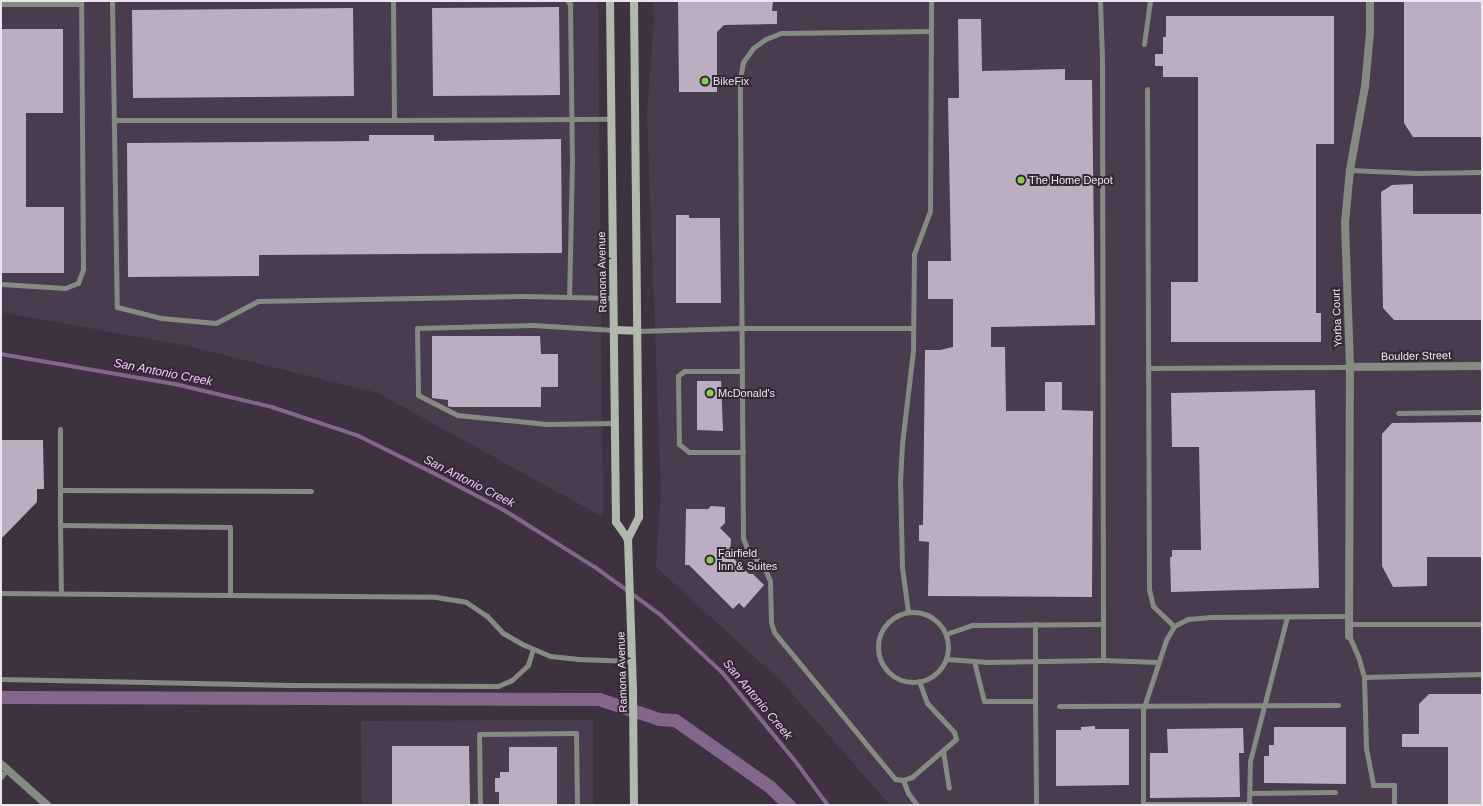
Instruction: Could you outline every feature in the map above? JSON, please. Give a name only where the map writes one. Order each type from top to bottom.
[{"type":"main road","name":"Ramona Avenue","points":[[610,1],[616,522],[628,539]]},
{"type":"main road","name":"Ramona Avenue","points":[[634,1],[639,517],[628,539],[632,646],[634,805]]},
{"type":"main road","points":[[614,330],[637,331]]},
{"type":"street","name":"Yorba Court","points":[[1349,636],[1350,367],[1345,223],[1350,170],[1365,87],[1370,33],[1370,1]]},
{"type":"street","name":"Boulder Street","points":[[1350,367],[1482,366]]},
{"type":"street","points":[[4,767],[46,805]]},
{"type":"lane","points":[[112,1],[117,306],[161,318],[216,323],[258,301],[569,297],[613,298]]},
{"type":"lane","points":[[393,1],[394,120]]},
{"type":"lane","points":[[568,1],[570,4],[572,118],[569,297]]},
{"type":"lane","points":[[908,612],[902,568],[900,482],[913,328],[914,254],[930,211],[931,1]]},
{"type":"lane","points":[[1100,1],[1102,75],[1103,660]]},
{"type":"lane","points":[[1144,44],[1150,1]]},
{"type":"lane","points":[[1,4],[81,2],[83,269],[78,283],[65,288],[1,284]]},
{"type":"lane","points":[[919,681],[927,703],[954,732],[956,739],[912,777],[903,780],[895,779],[774,632],[771,622],[770,581],[765,569],[747,548],[743,538],[740,79],[743,62],[753,48],[766,39],[781,33],[931,31]]},
{"type":"lane","points":[[1147,89],[1148,589],[1154,606],[1174,626]]},
{"type":"lane","points":[[114,120],[611,119]]},
{"type":"lane","points":[[1350,170],[1482,172]]},
{"type":"lane","points":[[614,330],[532,325],[417,328],[418,394],[457,415],[547,424],[615,423]]},
{"type":"lane","points":[[637,331],[741,328],[913,328]]},
{"type":"lane","points":[[1148,368],[1350,367]]},
{"type":"lane","points":[[742,371],[684,370],[678,376],[679,444],[689,452],[743,452]]},
{"type":"lane","points":[[1398,413],[1482,412]]},
{"type":"lane","points":[[60,429],[61,593]]},
{"type":"lane","points":[[60,490],[311,491]]},
{"type":"lane","points":[[60,525],[230,527],[230,595]]},
{"type":"lane","points":[[1,593],[436,597],[466,602],[487,616],[504,633],[522,644],[550,656],[578,659],[632,661]]},
{"type":"lane","points":[[908,612],[922,612],[934,618],[946,634],[948,641],[948,655],[942,667],[932,677],[919,681],[905,681],[892,675],[883,665],[878,652],[879,638],[885,626],[895,616],[908,612]]},
{"type":"lane","points":[[1287,617],[1250,761],[1250,804],[1143,804],[1144,707],[1166,640],[1174,626],[1188,619],[1211,617],[1287,617],[1482,624]]},
{"type":"lane","points":[[946,634],[972,624],[1103,624]]},
{"type":"lane","points":[[1035,624],[1034,661],[1036,805]]},
{"type":"lane","points":[[1349,636],[1358,656],[1364,677],[1366,748],[1373,785],[1394,785],[1394,805]]},
{"type":"lane","points":[[1,679],[288,685],[498,686],[512,680],[528,665],[533,648]]},
{"type":"lane","points":[[946,659],[974,661],[1103,660],[1158,662]]},
{"type":"lane","points":[[974,661],[984,701],[1035,701]]},
{"type":"lane","points":[[1364,677],[1482,674]]},
{"type":"lane","points":[[1059,706],[1264,707],[1338,705]]},
{"type":"lane","points":[[480,805],[479,734],[568,733],[576,733],[577,805]]},
{"type":"lane","points":[[943,751],[948,788]]},
{"type":"lane","points":[[1,777],[4,767]]},
{"type":"lane","points":[[903,780],[908,793],[917,805]]},
{"type":"lane","points":[[1250,793],[1335,792]]},
{"type":"shaded area","points":[[1,1],[598,1],[603,517],[378,393],[193,347],[1,312]]},
{"type":"shaded area","points":[[653,1],[1482,1],[1482,805],[890,805],[782,682],[656,567],[661,492],[647,114],[654,22]]},
{"type":"shaded area","points":[[593,720],[593,805],[362,805],[361,721]]},
{"type":"building","points":[[678,1],[773,1],[772,11],[777,11],[777,24],[724,25],[717,32],[717,92],[679,92]]},
{"type":"building","points":[[1404,1],[1482,1],[1482,137],[1413,137],[1404,123]]},
{"type":"building","points":[[559,7],[560,95],[433,96],[432,8]]},
{"type":"building","points":[[353,8],[354,96],[133,98],[132,10]]},
{"type":"building","points":[[1166,16],[1334,16],[1334,144],[1316,144],[1316,313],[1321,313],[1321,342],[1171,342],[1171,282],[1198,282],[1198,77],[1163,77],[1163,66],[1155,66],[1155,54],[1163,54],[1163,37],[1166,37]]},
{"type":"building","points":[[958,19],[981,19],[982,71],[1065,69],[1065,80],[1092,80],[1095,325],[991,327],[991,347],[1005,347],[1006,411],[1045,411],[1045,382],[1062,382],[1062,410],[1093,411],[1092,597],[928,596],[929,542],[919,541],[919,525],[923,525],[925,350],[940,350],[953,347],[953,299],[928,299],[928,261],[951,261],[948,98],[959,98]]},
{"type":"building","points":[[1,29],[63,29],[63,113],[26,113],[26,207],[64,207],[64,273],[1,273]]},
{"type":"building","points":[[369,135],[434,135],[434,141],[561,139],[562,253],[259,255],[259,276],[128,277],[127,143],[369,141]]},
{"type":"building","points":[[1413,184],[1413,214],[1482,214],[1482,320],[1394,320],[1383,308],[1381,192],[1392,185]]},
{"type":"building","points":[[676,215],[689,215],[689,218],[720,218],[721,303],[676,303]]},
{"type":"building","points":[[432,336],[540,336],[541,354],[558,354],[558,387],[541,387],[541,407],[448,406],[448,400],[432,398]]},
{"type":"building","points":[[697,381],[721,381],[723,431],[697,430]]},
{"type":"building","points":[[1315,390],[1319,588],[1171,592],[1170,557],[1172,557],[1172,550],[1201,550],[1199,447],[1172,447],[1171,393]]},
{"type":"building","points":[[1482,422],[1482,557],[1427,557],[1427,586],[1393,587],[1382,566],[1382,434],[1392,423]]},
{"type":"building","points":[[1,440],[43,440],[44,489],[37,489],[37,502],[1,539]]},
{"type":"building","name":"Fairfield Inn & Suites","points":[[711,506],[725,507],[725,523],[720,528],[731,539],[730,555],[749,574],[753,574],[764,585],[744,608],[739,603],[733,609],[689,565],[685,565],[686,509],[708,509]]},
{"type":"building","points":[[1429,694],[1482,694],[1482,805],[1448,805],[1448,747],[1402,747],[1402,734],[1419,734],[1419,704]]},
{"type":"building","points":[[1095,726],[1095,729],[1129,729],[1129,785],[1056,786],[1056,730],[1081,730],[1081,727]]},
{"type":"building","points":[[1274,727],[1346,727],[1346,784],[1264,783],[1264,756],[1269,756],[1269,745],[1274,745]]},
{"type":"building","points":[[1243,728],[1244,753],[1239,753],[1240,797],[1150,798],[1150,753],[1168,753],[1167,729]]},
{"type":"building","points":[[392,746],[469,746],[470,804],[392,804]]},
{"type":"building","points":[[509,747],[557,747],[557,805],[499,805],[499,792],[495,792],[495,778],[500,778],[500,772],[509,772]]},
{"type":"waterway","name":"San Antonio Creek","points":[[1,354],[175,384],[272,407],[359,436],[504,510],[595,567],[661,615],[723,673],[794,759],[828,805]]},
{"type":"waterway","points":[[1,697],[599,699],[659,719],[675,720],[769,786],[789,805]]},
{"type":"place","name":"BikeFix","points":[[705,81]]},
{"type":"place","name":"The Home Depot","points":[[1021,180]]},
{"type":"place","name":"McDonald's","points":[[710,393]]},
{"type":"place","name":"Fairfield Inn & Suites","points":[[710,560]]}]
